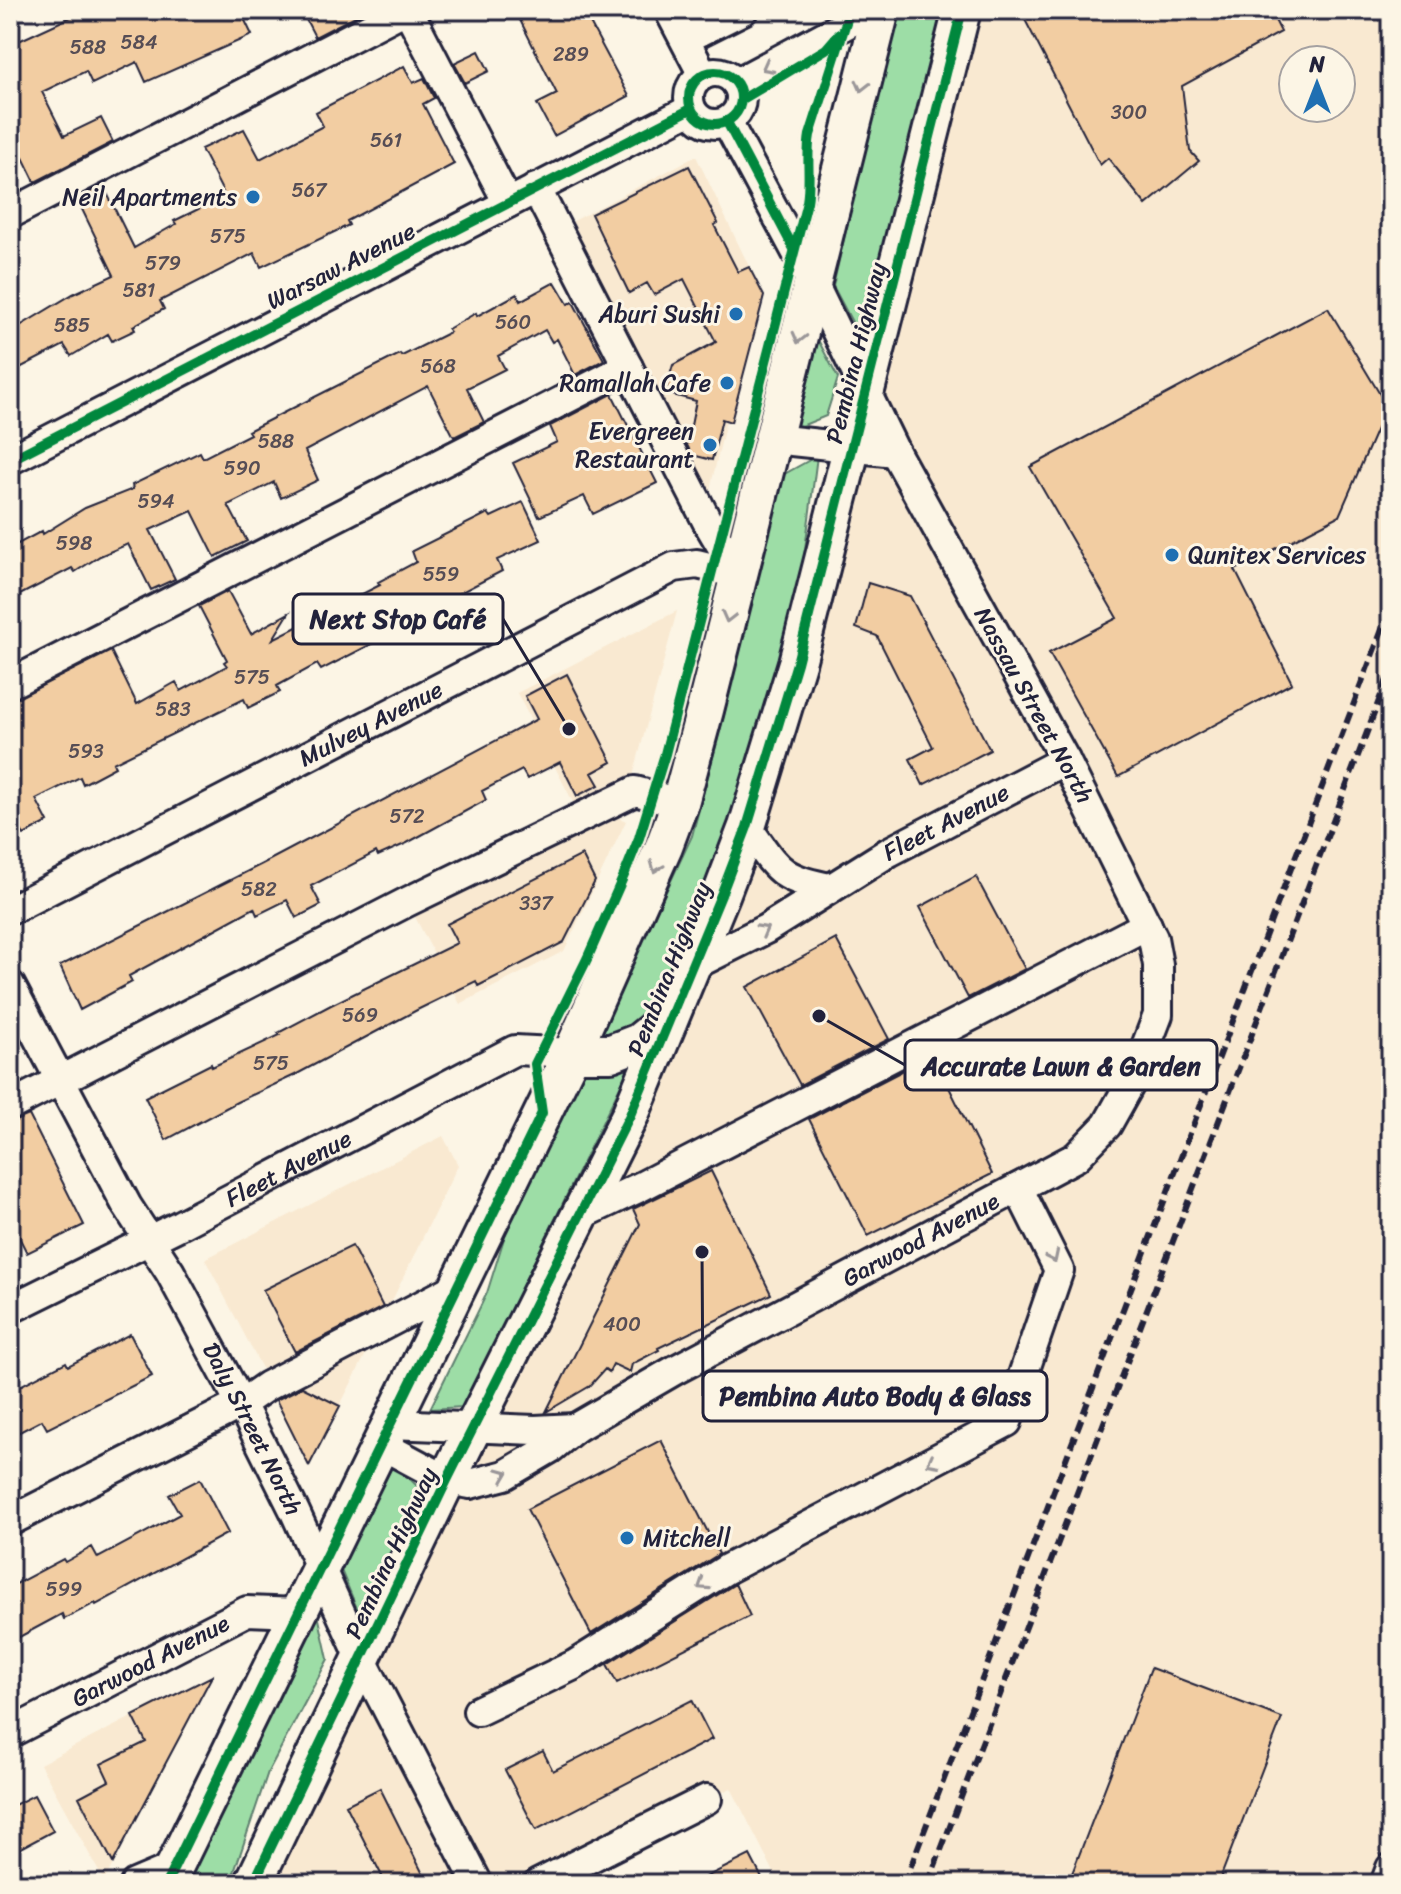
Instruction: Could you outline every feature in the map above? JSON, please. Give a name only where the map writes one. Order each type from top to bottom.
[{"type":"main road","name":"Pembina Highway","points":[[170,1876],[572,1053],[650,882],[680,803],[881,10]]},
{"type":"main road","name":"Pembina Highway","points":[[253,1884],[447,1480],[630,1115],[694,965],[747,827],[793,677],[962,10]]},
{"type":"main road","points":[[572,1053],[611,1053],[639,1042],[674,1014]]},
{"type":"street","points":[[10,214],[406,10],[508,203]]},
{"type":"street","points":[[669,10],[703,75]]},
{"type":"street","points":[[685,39],[743,10]]},
{"type":"street","points":[[736,83],[873,10]]},
{"type":"street","points":[[710,72],[725,74],[736,83],[740,91],[739,109],[727,122],[711,125],[702,122],[691,109],[689,93],[696,80],[703,75],[710,72]]},
{"type":"street","name":"Warsaw Avenue","points":[[10,460],[691,109]]},
{"type":"street","name":"Nassau Street North","points":[[727,122],[813,283],[895,452],[1065,760],[1153,938],[1158,965]]},
{"type":"street","points":[[536,188],[708,523],[738,574]]},
{"type":"street","points":[[10,684],[628,367]]},
{"type":"street","points":[[773,439],[895,452]]},
{"type":"street","name":"Mulvey Avenue","points":[[10,910],[674,567],[697,564],[738,574]]},
{"type":"street","name":"Fleet Avenue","points":[[694,965],[766,929],[889,852],[1065,760]]},
{"type":"street","points":[[10,1106],[407,902],[635,791],[680,803]]},
{"type":"street","points":[[747,827],[777,868],[785,874],[807,884],[831,888]]},
{"type":"street","points":[[581,1215],[1147,925]]},
{"type":"street","name":"Garwood Avenue","points":[[385,1434],[447,1480],[470,1484],[505,1475],[551,1448],[575,1428],[675,1370],[1076,1157],[1107,1125],[1135,1075],[1158,1015],[1158,965]]},
{"type":"street","name":"Daly Street North","points":[[10,985],[241,1404],[362,1660],[478,1884]]},
{"type":"street","name":"Fleet Avenue","points":[[10,1309],[515,1050],[572,1053]]},
{"type":"street","points":[[478,1711],[574,1665],[727,1569],[1007,1422],[1059,1270],[1018,1188]]},
{"type":"street","points":[[10,1521],[241,1404],[267,1386],[457,1287]]},
{"type":"street","name":"Garwood Avenue","points":[[385,1434],[474,1428],[559,1431],[575,1428]]},
{"type":"street","name":"Garwood Avenue","points":[[10,1733],[247,1611],[297,1613]]},
{"type":"street","points":[[538,1884],[707,1799]]},
{"type":"street","points":[[1385,1884],[1391,1868]]},
{"type":"street","points":[[135,1884],[170,1876]]},
{"type":"shaded area","points":[[963,10],[1391,10],[1391,1884],[780,1884],[731,1788],[538,1884],[253,1884],[694,965]]},
{"type":"shaded area","points":[[696,156],[758,285],[707,502],[564,226]]},
{"type":"shaded area","points":[[677,611],[633,776],[575,806],[517,693]]},
{"type":"shaded area","points":[[609,813],[626,821],[564,951],[460,1004],[413,913]]},
{"type":"shaded area","points":[[443,1136],[458,1165],[386,1313],[266,1376],[205,1259]]},
{"type":"shaded area","points":[[370,1346],[315,1455],[303,1454],[273,1394]]},
{"type":"shaded area","points":[[198,1683],[203,1693],[104,1881],[40,1764]]},
{"type":"green space","points":[[945,10],[861,339],[833,286],[897,11]]},
{"type":"green space","points":[[817,338],[838,378],[826,416],[794,429]]},
{"type":"green space","points":[[817,456],[803,565],[759,741],[655,1018],[598,1037],[692,836],[781,476]]},
{"type":"green space","points":[[630,1066],[463,1407],[430,1409],[487,1293],[511,1216],[581,1069]]},
{"type":"green space","points":[[394,1463],[423,1492],[361,1618],[340,1568]]},
{"type":"green space","points":[[317,1610],[328,1659],[268,1772],[230,1884],[183,1884]]},
{"type":"building","points":[[86,10],[240,10],[252,35],[146,82],[137,62],[92,84],[86,71],[42,92],[64,136],[101,118],[113,142],[35,182],[10,131],[10,45]]},
{"type":"building","points":[[301,10],[367,10],[315,37]]},
{"type":"building","points":[[530,10],[583,10],[629,96],[554,136],[537,104],[557,94],[518,16]]},
{"type":"building","points":[[1020,10],[1270,10],[1281,32],[1182,86],[1190,151],[1199,161],[1146,205],[1108,158],[1100,165]]},
{"type":"building","points":[[479,51],[489,71],[465,83],[454,63]]},
{"type":"building","points":[[404,66],[413,83],[424,78],[434,98],[423,104],[454,164],[347,221],[349,225],[261,267],[254,253],[160,301],[164,309],[133,326],[135,330],[112,341],[108,334],[71,356],[64,345],[10,373],[10,332],[73,294],[114,275],[77,199],[103,185],[134,248],[176,224],[174,221],[225,196],[201,149],[244,129],[260,159],[323,126],[316,112]]},
{"type":"building","points":[[689,166],[718,223],[714,225],[738,272],[749,267],[764,296],[731,422],[722,419],[712,460],[692,455],[687,445],[696,401],[665,393],[673,365],[716,342],[684,279],[654,295],[647,283],[629,293],[591,214]]},
{"type":"building","points":[[555,282],[568,304],[573,302],[604,360],[575,375],[557,339],[552,342],[545,330],[498,356],[505,369],[467,388],[484,422],[454,437],[428,386],[305,451],[318,480],[281,498],[274,482],[228,505],[247,541],[215,557],[192,511],[150,530],[175,579],[151,590],[128,544],[100,556],[75,572],[72,568],[10,600],[10,548],[42,531],[43,534],[85,508],[133,489],[132,485],[200,452],[203,458],[283,413],[450,332],[448,329],[476,313],[477,316],[517,294],[520,301]]},
{"type":"building","name":"Qunitex Services","points":[[1328,308],[1387,406],[1339,516],[1235,570],[1292,683],[1118,777],[1049,653],[1117,618],[1030,467]]},
{"type":"building","points":[[612,394],[657,483],[593,514],[584,496],[539,517],[513,463],[557,442],[550,426]]},
{"type":"building","points":[[523,502],[541,540],[497,560],[502,571],[389,630],[391,634],[321,670],[317,664],[277,686],[280,692],[248,708],[244,699],[113,763],[115,767],[83,784],[80,777],[36,799],[48,822],[24,835],[21,830],[10,836],[10,701],[111,651],[137,704],[176,682],[181,691],[227,666],[224,662],[227,660],[199,606],[228,591],[251,634],[289,613],[273,639],[380,585],[378,582],[416,562],[412,551],[488,513],[491,517]]},
{"type":"building","points":[[868,583],[910,596],[990,750],[923,785],[910,759],[933,747],[877,636],[856,628]]},
{"type":"building","points":[[567,674],[612,762],[592,773],[599,785],[577,796],[560,762],[527,779],[522,770],[482,791],[486,800],[407,843],[378,856],[376,852],[311,886],[321,905],[296,918],[287,900],[257,915],[254,908],[129,976],[132,982],[80,1010],[60,966],[537,719],[525,696]]},
{"type":"building","points":[[582,855],[595,881],[564,942],[478,986],[476,981],[417,1010],[166,1140],[145,1097],[211,1064],[212,1067],[280,1035],[278,1033],[331,1005],[457,943],[447,924]]},
{"type":"building","points":[[976,877],[1025,969],[968,998],[920,907]]},
{"type":"building","points":[[836,939],[889,1039],[800,1085],[747,987]]},
{"type":"building","points":[[933,1055],[992,1174],[868,1236],[809,1119]]},
{"type":"building","points":[[29,1115],[84,1225],[27,1253],[18,1235],[10,1239],[10,1123]]},
{"type":"building","points":[[711,1171],[771,1294],[658,1348],[632,1364],[630,1372],[613,1364],[609,1372],[605,1369],[590,1386],[546,1412],[640,1224],[633,1209]]},
{"type":"building","points":[[352,1246],[383,1307],[295,1352],[263,1290]]},
{"type":"building","points":[[130,1334],[152,1376],[47,1429],[42,1420],[10,1437],[10,1391]]},
{"type":"building","points":[[302,1387],[340,1406],[309,1466],[276,1400]]},
{"type":"building","name":"Mitchell","points":[[661,1440],[719,1554],[591,1634],[527,1509]]},
{"type":"building","points":[[200,1479],[228,1533],[96,1605],[64,1619],[62,1614],[10,1642],[10,1587],[92,1547],[98,1558],[180,1514],[169,1495]]},
{"type":"building","points":[[735,1584],[750,1616],[617,1683],[607,1664]]},
{"type":"building","points":[[1151,1668],[1282,1718],[1218,1884],[1068,1884]]},
{"type":"building","points":[[212,1676],[113,1863],[79,1797],[109,1781],[101,1764],[146,1742],[133,1716]]},
{"type":"building","points":[[692,1700],[712,1739],[536,1830],[505,1770],[543,1751],[553,1771]]},
{"type":"building","points":[[380,1788],[428,1884],[386,1884],[346,1805]]},
{"type":"building","points":[[34,1795],[53,1831],[10,1854],[10,1807]]},
{"type":"building","points":[[750,1855],[765,1884],[692,1884]]},
{"type":"railway","points":[[904,1884],[1391,606]]},
{"type":"railway","points":[[928,1884],[1391,669]]},
{"type":"cycle path","points":[[166,1884],[542,1113],[535,1064],[625,873],[665,754],[807,202],[810,135],[850,10]]},
{"type":"cycle path","points":[[253,1884],[447,1480],[630,1115],[747,827],[797,663],[962,10]]},
{"type":"cycle path","points":[[741,100],[826,49],[839,34]]},
{"type":"cycle path","points":[[715,72],[734,79],[741,98],[734,117],[715,124],[696,117],[689,98],[696,79],[715,72]]},
{"type":"cycle path","points":[[10,460],[691,109]]},
{"type":"cycle path","points":[[727,122],[794,249]]},
{"type":"place","name":"Neil Apartments","points":[[253,197]]},
{"type":"place","name":"Aburi Sushi","points":[[736,314]]},
{"type":"place","name":"Ramallah Cafe","points":[[727,383]]},
{"type":"place","name":"Evergreen Restaurant","points":[[710,445]]},
{"type":"place","name":"Qunitex Services","points":[[1172,555]]},
{"type":"place","name":"Next Stop Café","points":[[569,729]]},
{"type":"place","name":"Accurate Lawn & Garden","points":[[819,1016]]},
{"type":"place","name":"Pembina Auto Body & Glass","points":[[702,1252]]},
{"type":"place","name":"Mitchell","points":[[627,1538]]}]
